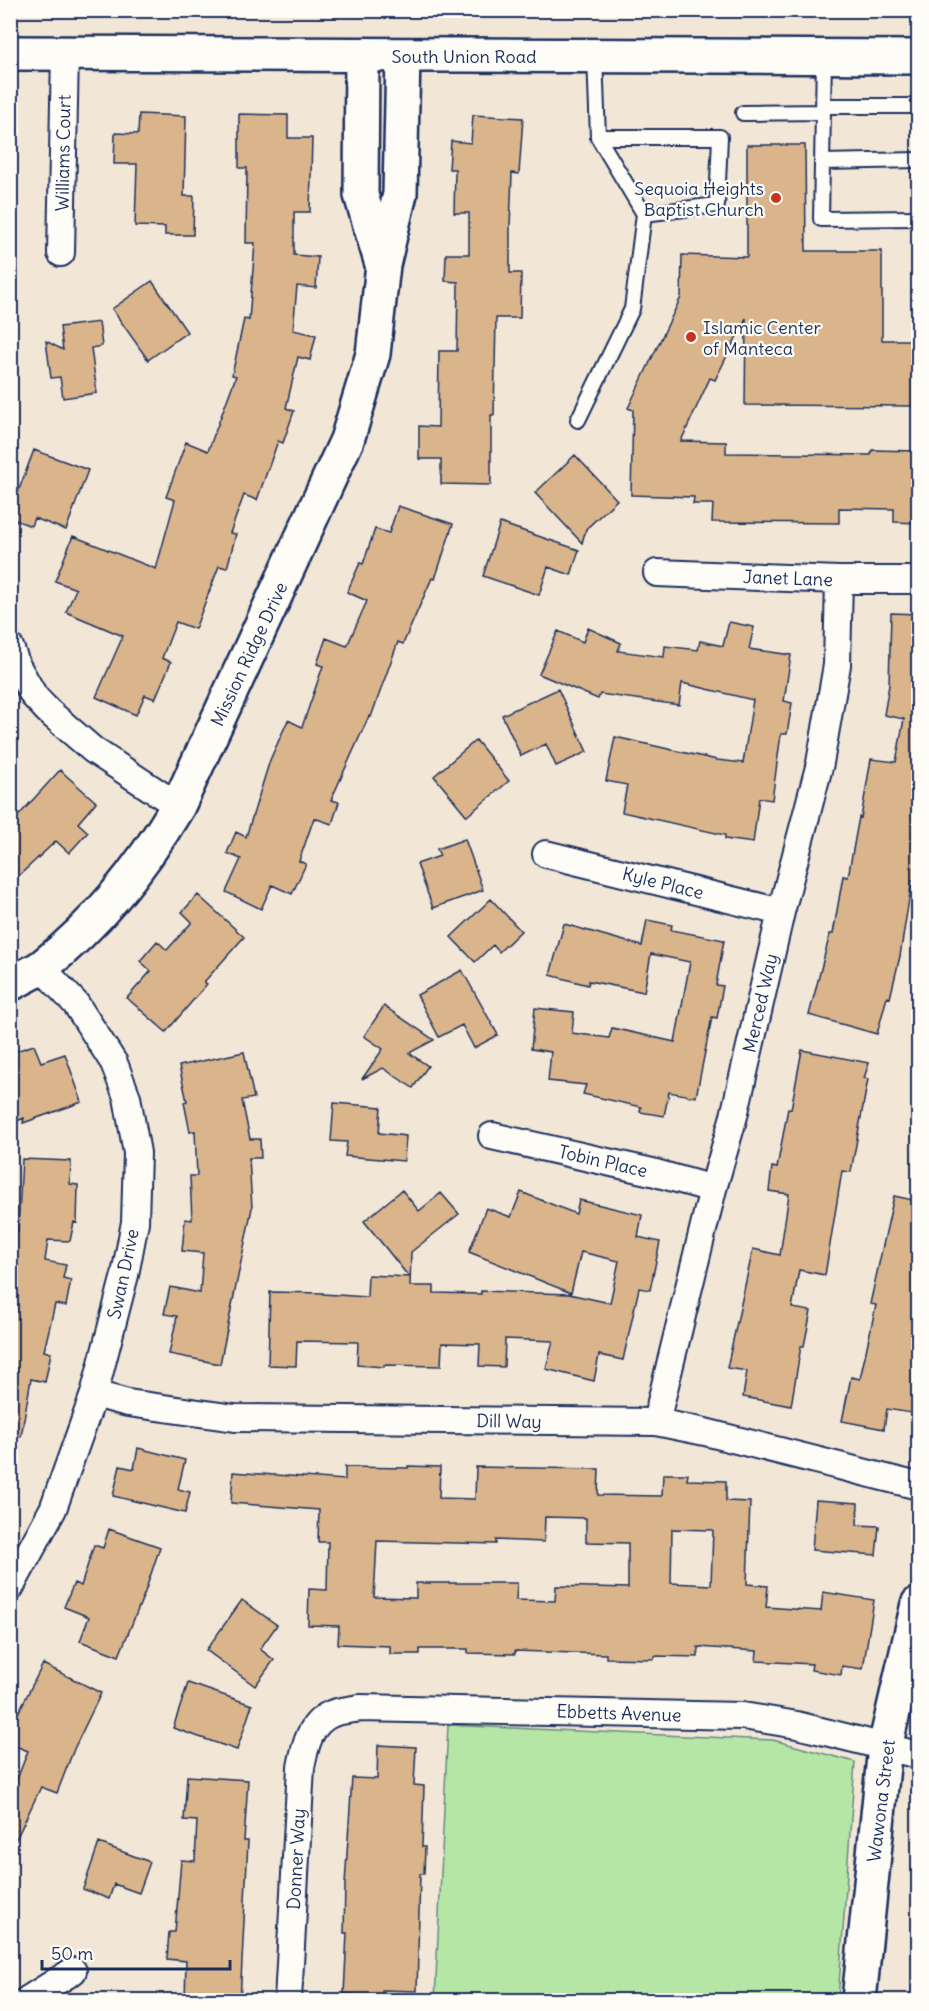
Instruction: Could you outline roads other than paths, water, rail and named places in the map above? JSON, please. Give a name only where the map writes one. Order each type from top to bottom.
[{"type":"street","name":"South Union Road","points":[[10,53],[918,57]]},
{"type":"street","name":"Williams Court","points":[[61,253],[65,53]]},
{"type":"street","name":"Mission Ridge Drive","points":[[362,56],[361,195],[383,266]]},
{"type":"street","name":"Mission Ridge Drive","points":[[10,984],[41,967],[93,921],[155,845],[178,806],[347,440],[373,354],[383,266],[400,194],[403,56]]},
{"type":"street","name":"Janet Lane","points":[[657,573],[839,580],[918,580]]},
{"type":"street","name":"Merced Way","points":[[657,1422],[713,1189],[734,1116],[781,912],[820,763],[837,665],[839,580]]},
{"type":"street","points":[[10,647],[17,666],[34,696],[48,711],[93,750],[178,806]]},
{"type":"street","name":"Kyle Place","points":[[546,854],[781,912]]},
{"type":"street","name":"Swan Drive","points":[[10,1588],[53,1509],[94,1394],[125,1275],[135,1222],[137,1153],[127,1097],[114,1063],[76,1004],[41,967]]},
{"type":"street","name":"Tobin Place","points":[[492,1136],[652,1172],[713,1189]]},
{"type":"street","name":"Dill Way","points":[[94,1394],[128,1403],[235,1418],[657,1422],[918,1486]]},
{"type":"street","name":"Wawona Street","points":[[859,2001],[885,1747],[918,1604]]},
{"type":"street","name":"Ebbetts Avenue","points":[[319,1722],[332,1713],[360,1708],[743,1716],[797,1725],[918,1755]]},
{"type":"street","name":"Donner Way","points":[[288,2001],[301,1767],[306,1742],[319,1722]]},
{"type":"street","points":[[27,2001],[73,1971]]},
{"type":"lane","points":[[578,420],[632,309],[644,214],[598,137],[595,56]]},
{"type":"lane","points":[[824,57],[821,219],[918,218]]},
{"type":"lane","points":[[743,113],[918,106]]},
{"type":"lane","points":[[598,137],[720,137],[717,206],[644,214]]},
{"type":"lane","points":[[823,162],[918,160]]},
{"type":"place","name":"Sequoia Heights Baptist Church","points":[[776,198]]},
{"type":"place","name":"Islamic Center of Manteca","points":[[691,337]]}]
